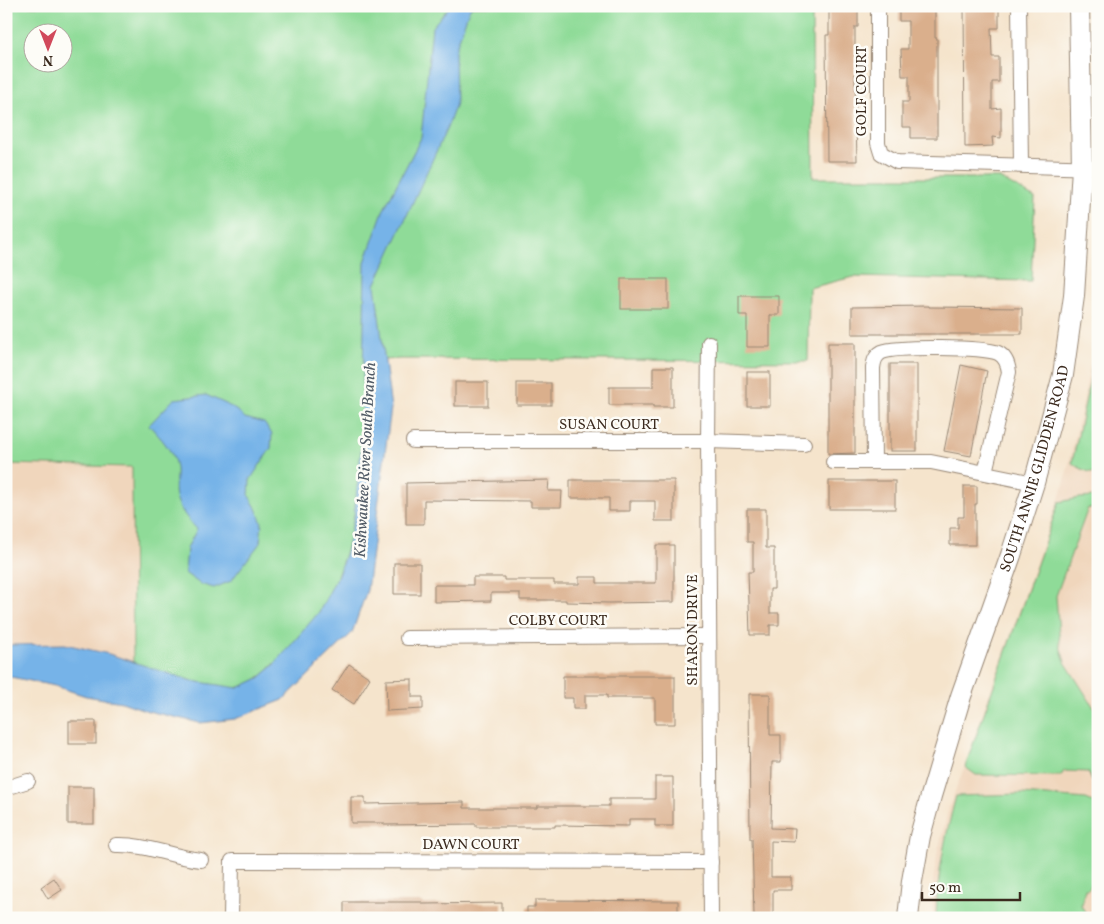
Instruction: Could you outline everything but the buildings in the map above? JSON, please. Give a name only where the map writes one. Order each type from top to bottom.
[{"type":"main road","name":"SOUTH ANNIE GLIDDEN ROAD","points":[[908,918],[918,845],[931,796],[961,696],[1034,483],[1064,366],[1090,168],[1079,6]]},
{"type":"street","name":"GOLF COURT","points":[[878,6],[878,142],[881,153],[896,162],[1090,168]]},
{"type":"street","points":[[1019,6],[1021,165]]},
{"type":"street","name":"SHARON DRIVE","points":[[709,343],[711,918]]},
{"type":"street","points":[[874,462],[873,368],[877,356],[881,353],[898,349],[957,349],[992,352],[1007,360],[1009,372],[985,472]]},
{"type":"street","name":"SUSAN COURT","points":[[413,441],[708,441],[804,444]]},
{"type":"street","points":[[833,462],[931,462],[1034,483]]},
{"type":"street","name":"COLBY COURT","points":[[407,638],[709,636]]},
{"type":"street","points":[[6,788],[28,781]]},
{"type":"street","points":[[116,845],[142,846],[179,857],[201,860]]},
{"type":"street","name":"DAWN COURT","points":[[231,918],[232,861],[711,862]]},
{"type":"shaded area","points":[[1098,321],[1098,918],[933,918],[933,881],[938,850],[950,804],[969,756],[1064,484],[1083,403]]},
{"type":"shaded area","points":[[6,464],[132,467],[133,663],[109,654],[65,644],[6,645]]},
{"type":"green space","points":[[6,6],[812,6],[813,178],[999,178],[1035,198],[1031,281],[853,277],[809,288],[808,361],[401,359],[365,361],[358,490],[353,522],[345,553],[334,583],[319,612],[281,657],[263,675],[240,687],[218,687],[203,684],[133,663],[132,467],[6,464]]},
{"type":"green space","points":[[1098,329],[1098,473],[1094,473],[1072,463],[1090,380]]},
{"type":"green space","points":[[1095,497],[1098,499],[1098,509],[1088,508],[1056,596],[1060,646],[1065,662],[1098,714],[1098,784],[1092,781],[1088,772],[1064,771],[1061,776],[976,775],[965,767],[1059,502]]},
{"type":"green space","points":[[1022,794],[1086,799],[1098,804],[1098,863],[1090,887],[1085,889],[1081,905],[1085,912],[1085,918],[936,918],[942,857],[956,796]]},
{"type":"water","points":[[6,6],[13,6],[11,40],[6,58]]},
{"type":"water","name":"Kishwaukee River South Branch","points":[[450,6],[472,6],[455,51],[456,104],[447,128],[375,285],[391,408],[367,590],[352,633],[283,700],[235,719],[200,723],[148,711],[122,702],[86,696],[55,686],[6,676],[6,645],[65,644],[109,654],[192,681],[238,688],[259,678],[273,666],[319,612],[338,575],[347,549],[354,517],[362,441],[365,262],[383,211],[421,138],[432,27]]},
{"type":"water","points":[[206,395],[226,404],[245,418],[264,423],[272,434],[271,448],[250,480],[249,496],[262,523],[260,543],[231,581],[214,588],[200,584],[185,573],[187,548],[197,529],[185,515],[175,494],[175,461],[165,444],[149,425],[174,399]]}]
